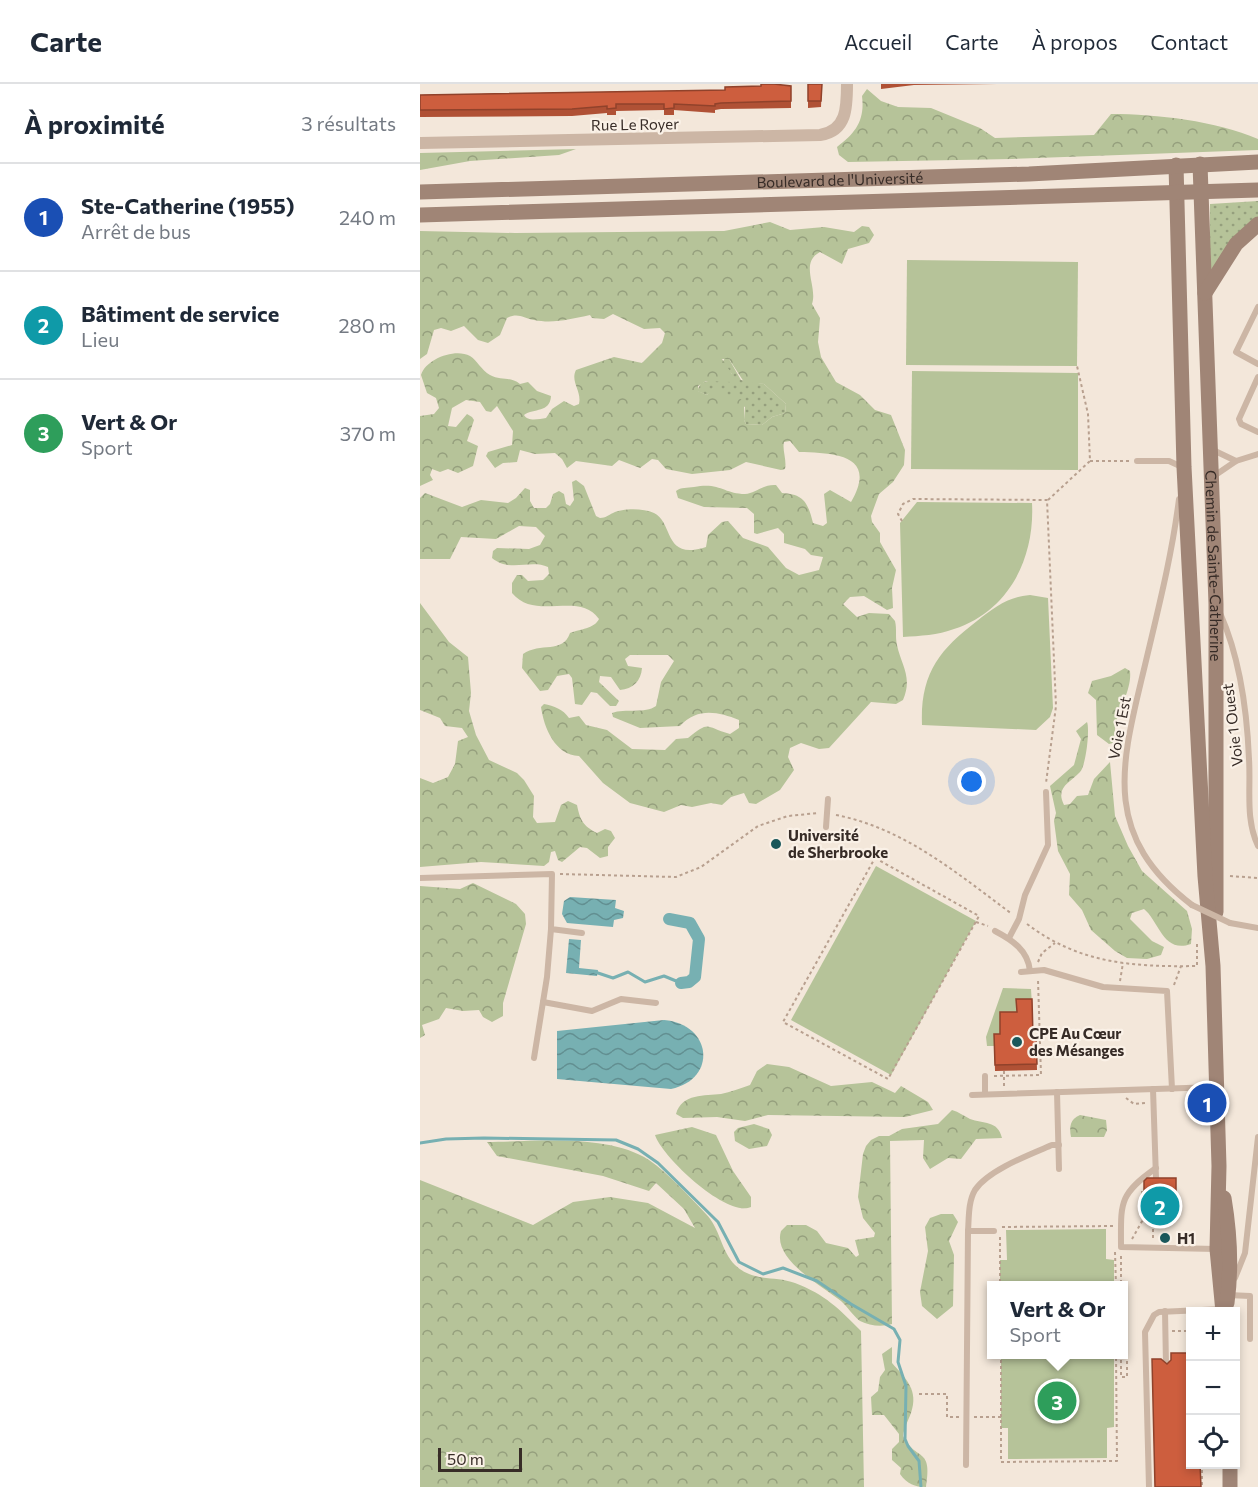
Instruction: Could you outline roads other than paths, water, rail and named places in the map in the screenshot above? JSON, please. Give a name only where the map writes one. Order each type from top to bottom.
[{"type":"main road","name":"Boulevard de l'Université","points":[[420,192],[1008,174],[1258,162]]},
{"type":"main road","name":"Chemin de Sainte-Catherine","points":[[1200,164],[1216,604],[1218,885],[1213,966]]},
{"type":"main road","name":"Chemin de Sainte-Catherine","points":[[1176,165],[1184,467],[1205,876],[1213,966],[1220,1166],[1217,1249],[1224,1305]]},
{"type":"main road","name":"Boulevard de l'Université","points":[[420,215],[1258,190]]},
{"type":"main road","points":[[1205,293],[1236,244],[1258,224]]},
{"type":"main road","points":[[1184,467],[1211,472]]},
{"type":"main road","name":"Chemin de Sainte-Catherine","points":[[1220,1166],[1229,1229],[1231,1274],[1224,1305]]},
{"type":"main road","points":[[1230,1469],[1230,1487]]},
{"type":"street","name":"Rue Le Royer","points":[[420,143],[820,135],[830,133],[844,118],[848,84]]},
{"type":"lane","points":[[1258,307],[1236,352],[1258,364]]},
{"type":"lane","points":[[1258,377],[1239,418],[1241,424],[1258,432]]},
{"type":"lane","points":[[1210,448],[1236,461]]},
{"type":"lane","points":[[1211,472],[1258,454]]},
{"type":"lane","points":[[1137,461],[1168,461],[1184,467]]},
{"type":"lane","name":"Voie 1 Est","points":[[1184,467],[1172,549],[1128,737],[1123,771],[1128,812],[1141,848],[1161,878],[1192,905],[1230,923],[1258,928]]},
{"type":"lane","name":"Voie 1 Ouest","points":[[1216,604],[1231,637],[1241,690],[1249,756],[1250,823],[1258,846]]},
{"type":"lane","points":[[1009,938],[1019,919],[1025,895],[1048,845],[1046,792]]},
{"type":"lane","points":[[826,827],[828,799]]},
{"type":"lane","points":[[420,878],[552,874],[551,929],[534,1058]]},
{"type":"lane","points":[[551,929],[582,933]]},
{"type":"lane","points":[[995,931],[1009,938],[1021,949],[1030,971]]},
{"type":"lane","points":[[1021,972],[1046,971],[1102,987],[1167,991],[1172,1089]]},
{"type":"lane","points":[[543,1002],[592,1011],[621,999],[656,1003]]},
{"type":"lane","points":[[985,1094],[988,1076]]},
{"type":"lane","points":[[972,1095],[1217,1087]]},
{"type":"lane","points":[[1153,1089],[1156,1178]]},
{"type":"lane","points":[[1057,1092],[1059,1169]]},
{"type":"lane","points":[[1224,1305],[1245,1253],[1258,1137]]},
{"type":"lane","points":[[966,1465],[970,1204],[979,1185],[1021,1159],[1052,1145],[1059,1145]]},
{"type":"lane","points":[[1156,1168],[1137,1183],[1123,1199],[1118,1249],[1217,1249]]},
{"type":"lane","points":[[968,1231],[994,1231]]},
{"type":"lane","points":[[1151,1483],[1145,1332],[1154,1315],[1165,1311],[1224,1305],[1250,1296],[1250,1339]]},
{"type":"lane","points":[[1165,1311],[1166,1365]]},
{"type":"water","points":[[570,897],[616,900],[615,908],[624,911],[623,918],[614,920],[613,927],[567,923],[562,914],[564,901]]},
{"type":"water","points":[[569,939],[581,940],[579,968],[598,970],[597,976],[566,973]]},
{"type":"water","points":[[664,1020],[680,1024],[692,1031],[700,1041],[703,1052],[702,1064],[696,1075],[686,1083],[671,1089],[557,1079],[557,1031]]},
{"type":"waterway","points":[[669,919],[690,923],[699,939],[695,977],[689,982],[681,983]]},
{"type":"waterway","points":[[595,972],[613,978],[628,972],[645,982],[664,976],[681,983]]},
{"type":"waterway","points":[[420,1143],[446,1139],[484,1138],[616,1140],[638,1149],[658,1163],[718,1222],[739,1262],[763,1274],[783,1268],[817,1281],[894,1329],[900,1340],[898,1362],[906,1386],[905,1439],[919,1461],[921,1487]]},
{"type":"place","name":"Université de Sherbrooke","points":[[776,844]]},
{"type":"place","name":"CPE Au Cœur des Mésanges","points":[[1017,1042]]},
{"type":"place","name":"Ste-Catherine (1955)","points":[[1207,1103]]},
{"type":"place","name":"Bâtiment de service","points":[[1160,1206]]},
{"type":"place","name":"H1","points":[[1165,1238]]},
{"type":"place","name":"Vert & Or","points":[[1057,1401]]}]
